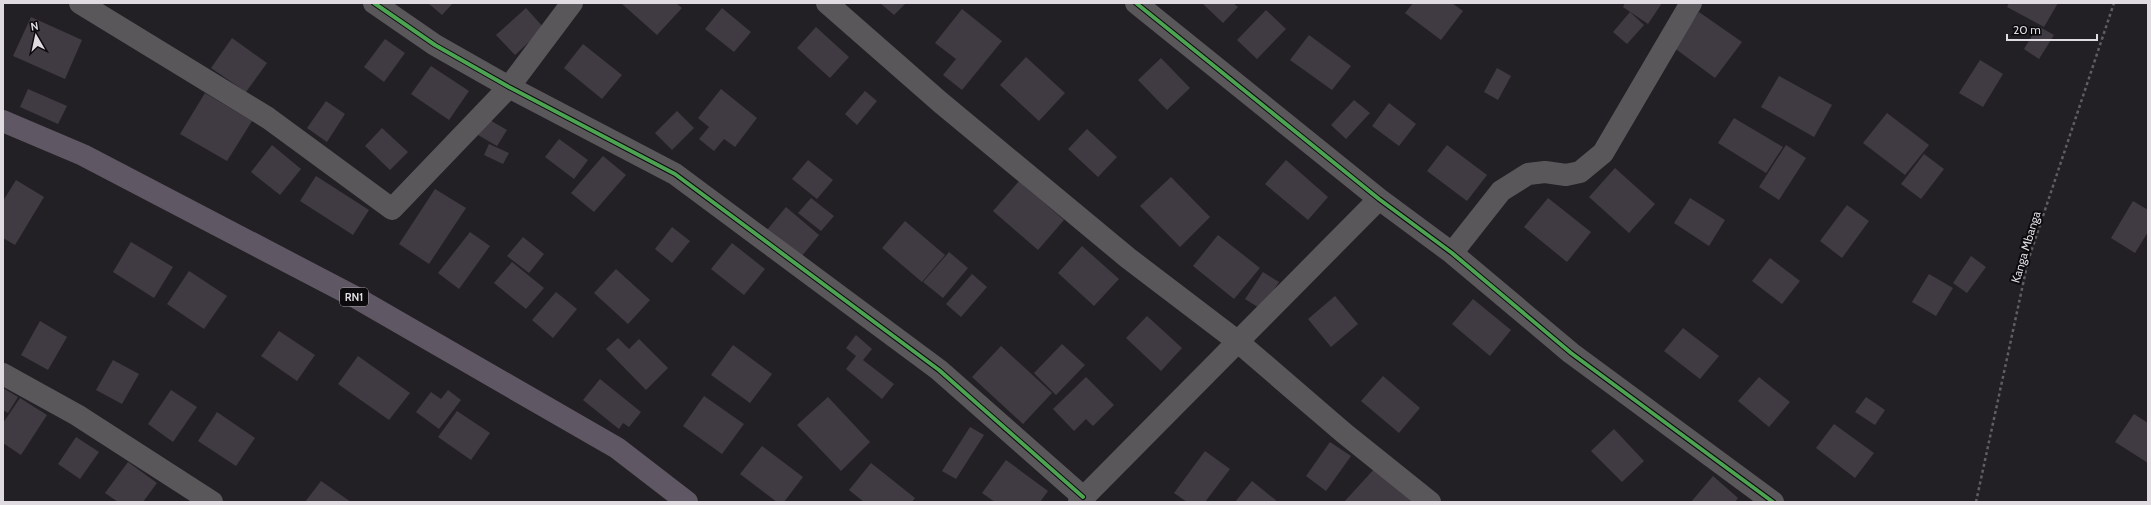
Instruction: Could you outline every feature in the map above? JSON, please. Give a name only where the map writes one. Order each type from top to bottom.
[{"type":"highway","name":"RN1","points":[[3,121],[83,155],[355,297],[617,448],[687,502]]},
{"type":"street","points":[[80,3],[268,118],[392,209],[509,87],[572,3]]},
{"type":"street","points":[[374,3],[435,45],[509,87],[675,174],[939,370],[1081,500],[1379,199]]},
{"type":"street","points":[[827,3],[940,102],[1128,258],[1237,341],[1344,433],[1430,502]]},
{"type":"street","points":[[1136,3],[1379,199],[1452,253],[1571,353],[1773,502]]},
{"type":"street","points":[[1452,253],[1501,191],[1528,174],[1545,172],[1566,175],[1580,172],[1603,153],[1691,3]]},
{"type":"street","points":[[3,374],[77,415],[212,502]]},
{"type":"building","points":[[428,3],[453,3],[442,15]]},
{"type":"building","points":[[621,3],[676,3],[682,8],[657,35]]},
{"type":"building","points":[[880,3],[906,3],[894,15]]},
{"type":"building","points":[[1202,3],[1233,3],[1238,7],[1223,23]]},
{"type":"building","points":[[1413,3],[1452,3],[1463,11],[1441,40],[1405,13]]},
{"type":"building","points":[[1625,3],[1662,3],[1648,24],[1623,7]]},
{"type":"building","points":[[2009,3],[2058,3],[2044,27],[2007,7]]},
{"type":"building","points":[[526,8],[544,28],[515,55],[496,35]]},
{"type":"building","points":[[722,8],[751,32],[734,52],[705,29]]},
{"type":"building","points":[[962,9],[1002,41],[962,90],[943,75],[956,59],[935,43]]},
{"type":"building","points":[[1266,10],[1286,29],[1257,59],[1237,40]]},
{"type":"building","points":[[1630,12],[1644,25],[1627,44],[1613,32]]},
{"type":"building","points":[[1699,12],[1742,42],[1715,78],[1673,47]]},
{"type":"building","points":[[31,17],[82,40],[65,79],[13,56]]},
{"type":"building","points":[[2038,26],[2054,35],[2039,59],[2024,49]]},
{"type":"building","points":[[816,27],[849,57],[830,78],[797,48]]},
{"type":"building","points":[[1309,35],[1351,66],[1332,90],[1290,60]]},
{"type":"building","points":[[232,38],[267,63],[246,92],[211,68]]},
{"type":"building","points":[[385,39],[405,53],[384,82],[364,67]]},
{"type":"building","points":[[583,44],[622,75],[602,99],[564,68]]},
{"type":"building","points":[[1026,57],[1065,93],[1039,121],[1000,85]]},
{"type":"building","points":[[1161,58],[1190,88],[1167,110],[1138,80]]},
{"type":"building","points":[[1980,60],[2003,74],[1983,107],[1959,93]]},
{"type":"building","points":[[431,66],[469,91],[449,120],[411,94]]},
{"type":"building","points":[[1497,68],[1511,76],[1498,100],[1484,92]]},
{"type":"building","points":[[1779,76],[1832,105],[1814,137],[1761,107]]},
{"type":"building","points":[[28,89],[67,106],[58,124],[20,107]]},
{"type":"building","points":[[721,89],[757,118],[735,147],[724,139],[714,151],[699,139],[709,127],[698,118]]},
{"type":"building","points":[[865,91],[877,101],[857,125],[845,114]]},
{"type":"building","points":[[205,93],[252,121],[227,161],[180,134]]},
{"type":"building","points":[[1354,100],[1370,113],[1346,139],[1331,125]]},
{"type":"building","points":[[326,101],[345,114],[327,142],[307,128]]},
{"type":"building","points":[[1389,103],[1416,124],[1399,146],[1372,126]]},
{"type":"building","points":[[677,111],[694,128],[672,150],[655,133]]},
{"type":"building","points":[[1887,113],[1929,145],[1905,175],[1863,143]]},
{"type":"building","points":[[1734,118],[1783,147],[1766,173],[1718,143]]},
{"type":"building","points":[[488,119],[507,130],[497,146],[478,135]]},
{"type":"building","points":[[382,128],[408,152],[390,170],[365,146]]},
{"type":"building","points":[[1087,129],[1117,157],[1098,177],[1068,149]]},
{"type":"building","points":[[559,139],[588,160],[574,179],[545,157]]},
{"type":"building","points":[[489,144],[509,153],[503,164],[484,155]]},
{"type":"building","points":[[272,145],[301,169],[280,195],[251,172]]},
{"type":"building","points":[[1447,145],[1487,175],[1467,201],[1427,171]]},
{"type":"building","points":[[1786,145],[1806,158],[1779,200],[1759,187]]},
{"type":"building","points":[[1924,154],[1944,169],[1921,199],[1901,184]]},
{"type":"building","points":[[603,156],[626,175],[594,212],[571,193]]},
{"type":"building","points":[[808,160],[833,180],[817,199],[792,179]]},
{"type":"building","points":[[1286,160],[1328,197],[1308,220],[1265,184]]},
{"type":"building","points":[[1615,168],[1655,204],[1629,233],[1589,197]]},
{"type":"building","points":[[316,176],[369,210],[353,235],[300,201]]},
{"type":"building","points":[[1171,177],[1210,217],[1180,247],[1140,206]]},
{"type":"building","points":[[16,180],[44,197],[15,245],[3,238],[3,201]]},
{"type":"building","points":[[1019,181],[1064,220],[1038,250],[993,211]]},
{"type":"building","points":[[435,189],[466,208],[429,264],[399,244]]},
{"type":"building","points":[[811,198],[834,216],[821,231],[798,213]]},
{"type":"building","points":[[1548,198],[1591,232],[1567,262],[1524,227]]},
{"type":"building","points":[[1690,198],[1725,220],[1709,246],[1674,223]]},
{"type":"building","points":[[2133,201],[2148,210],[2148,232],[2135,253],[2111,238]]},
{"type":"building","points":[[1847,205],[1869,221],[1842,258],[1820,241]]},
{"type":"building","points":[[786,207],[819,235],[801,257],[767,230]]},
{"type":"building","points":[[905,221],[945,255],[922,282],[882,248]]},
{"type":"building","points":[[672,227],[690,241],[672,263],[655,249]]},
{"type":"building","points":[[470,232],[490,246],[459,289],[438,273]]},
{"type":"building","points":[[1218,235],[1260,268],[1234,299],[1193,266]]},
{"type":"building","points":[[523,237],[544,254],[529,273],[507,256]]},
{"type":"building","points":[[131,242],[173,267],[154,298],[113,272]]},
{"type":"building","points":[[732,243],[765,269],[744,295],[711,269]]},
{"type":"building","points":[[1082,246],[1119,279],[1094,306],[1058,273]]},
{"type":"building","points":[[949,252],[968,268],[943,298],[923,282]]},
{"type":"building","points":[[1971,256],[1986,267],[1967,293],[1953,283]]},
{"type":"building","points":[[1770,258],[1800,281],[1782,304],[1752,281]]},
{"type":"building","points":[[512,262],[544,288],[526,309],[494,283]]},
{"type":"building","points":[[616,269],[650,300],[628,324],[594,293]]},
{"type":"building","points":[[189,271],[227,296],[204,329],[167,304]]},
{"type":"building","points":[[1263,272],[1279,282],[1261,309],[1245,299]]},
{"type":"building","points":[[972,274],[987,287],[961,317],[946,304]]},
{"type":"building","points":[[1929,274],[1953,288],[1936,316],[1912,302]]},
{"type":"building","points":[[556,292],[577,309],[553,338],[532,320]]},
{"type":"building","points":[[1335,296],[1358,324],[1331,347],[1308,319]]},
{"type":"building","points":[[1473,299],[1511,330],[1490,356],[1452,324]]},
{"type":"building","points":[[1147,316],[1182,348],[1161,371],[1126,338]]},
{"type":"building","points":[[40,321],[67,337],[48,370],[21,355]]},
{"type":"building","points":[[1683,328],[1719,356],[1700,379],[1664,351]]},
{"type":"building","points":[[279,331],[315,355],[297,381],[261,356]]},
{"type":"building","points":[[856,335],[872,349],[863,360],[894,384],[882,399],[846,369],[856,356],[846,348]]},
{"type":"building","points":[[618,338],[629,349],[639,339],[668,368],[646,390],[606,349]]},
{"type":"building","points":[[1062,344],[1085,365],[1056,395],[1034,373]]},
{"type":"building","points":[[733,345],[772,374],[750,403],[711,375]]},
{"type":"building","points":[[1001,346],[1052,393],[1023,424],[972,377]]},
{"type":"building","points":[[358,356],[410,393],[389,420],[338,384]]},
{"type":"building","points":[[113,360],[139,374],[122,404],[96,390]]},
{"type":"building","points":[[1383,376],[1420,408],[1399,433],[1361,401]]},
{"type":"building","points":[[1086,377],[1114,405],[1093,426],[1086,419],[1074,431],[1053,409]]},
{"type":"building","points":[[1759,377],[1790,402],[1769,427],[1738,401]]},
{"type":"building","points":[[600,379],[641,412],[629,427],[623,423],[619,429],[583,400]]},
{"type":"building","points":[[3,388],[18,397],[8,413],[3,410]]},
{"type":"building","points":[[171,390],[197,407],[173,442],[148,424]]},
{"type":"building","points":[[448,390],[461,400],[439,429],[416,412],[431,392],[441,399]]},
{"type":"building","points":[[704,396],[744,424],[722,454],[683,426]]},
{"type":"building","points":[[828,397],[870,442],[841,471],[797,425]]},
{"type":"building","points":[[1866,397],[1885,410],[1875,425],[1855,412]]},
{"type":"building","points":[[20,398],[47,415],[21,455],[3,443],[3,423]]},
{"type":"building","points":[[457,411],[490,433],[471,460],[438,437]]},
{"type":"building","points":[[217,412],[255,438],[236,466],[198,441]]},
{"type":"building","points":[[2134,414],[2148,423],[2148,463],[2115,442]]},
{"type":"building","points":[[1834,424],[1874,453],[1855,478],[1816,448]]},
{"type":"building","points":[[970,427],[984,435],[956,479],[942,471]]},
{"type":"building","points":[[1614,429],[1644,461],[1622,482],[1591,451]]},
{"type":"building","points":[[76,437],[99,452],[80,479],[58,464]]},
{"type":"building","points":[[1330,442],[1351,456],[1326,491],[1306,476]]},
{"type":"building","points":[[762,446],[803,477],[784,502],[777,502],[740,474]]},
{"type":"building","points":[[1205,451],[1230,469],[1205,502],[1187,502],[1174,493]]},
{"type":"building","points":[[1006,460],[1048,491],[1040,502],[995,502],[982,493]]},
{"type":"building","points":[[128,462],[157,483],[143,502],[118,502],[105,493]]},
{"type":"building","points":[[871,463],[915,498],[912,502],[864,502],[849,490]]},
{"type":"building","points":[[1376,467],[1415,502],[1344,502]]},
{"type":"building","points":[[1713,476],[1738,498],[1735,502],[1691,502]]},
{"type":"building","points":[[321,481],[351,502],[305,502]]},
{"type":"building","points":[[1252,481],[1278,502],[1235,502]]},
{"type":"cycle path","points":[[374,3],[435,45],[509,87],[675,174],[939,370],[1083,497]]},
{"type":"cycle path","points":[[1136,3],[1379,199],[1452,253],[1571,353],[1773,502]]}]
